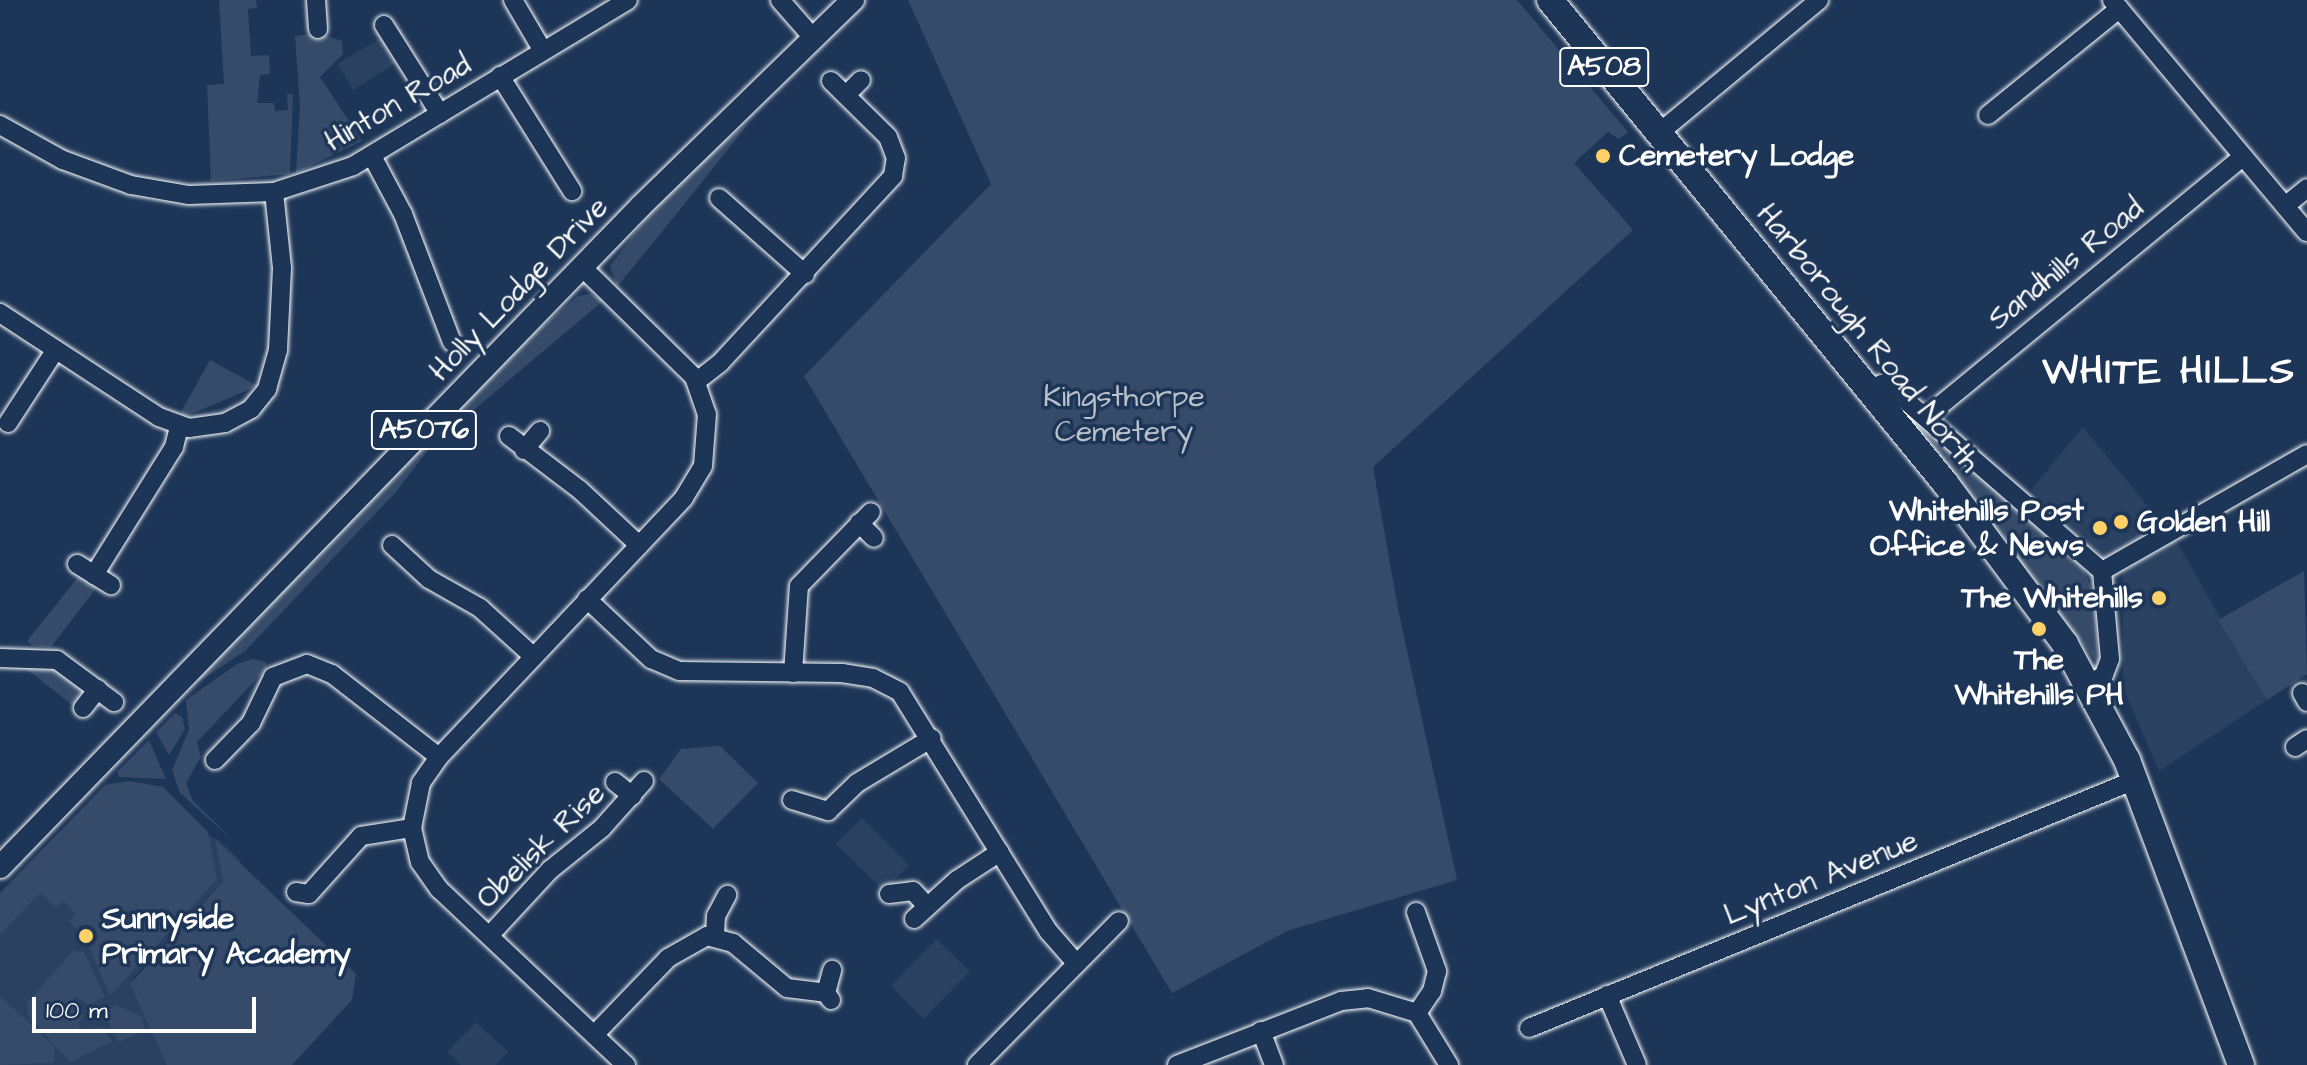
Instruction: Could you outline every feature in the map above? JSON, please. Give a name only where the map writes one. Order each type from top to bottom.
[{"type":"highway","name":"A508","points":[[1550,0],[1659,133]]},
{"type":"highway","name":"Harborough Road North","points":[[1659,133],[1870,389],[2015,573],[2090,684],[2135,780],[2241,1065]]},
{"type":"main road","name":"Holly Lodge Drive","points":[[0,867],[582,267],[853,0]]},
{"type":"street","points":[[316,0],[318,29]]},
{"type":"street","points":[[513,0],[543,51]]},
{"type":"street","name":"Hinton Road","points":[[0,125],[63,160],[131,185],[189,195],[274,192],[332,175],[372,156],[628,0]]},
{"type":"street","points":[[780,0],[814,39]]},
{"type":"street","points":[[1659,133],[1819,0]]},
{"type":"street","points":[[1988,115],[2116,4],[2307,232]]},
{"type":"street","points":[[409,28],[388,32],[440,114]]},
{"type":"street","points":[[500,76],[572,191]]},
{"type":"street","points":[[846,95],[861,80]]},
{"type":"street","points":[[697,381],[805,274],[887,186],[895,167],[888,137],[831,81]]},
{"type":"street","points":[[372,156],[420,281],[452,342]]},
{"type":"street","name":"Sandhills Road","points":[[1926,417],[2243,157]]},
{"type":"street","points":[[2285,206],[2307,188]]},
{"type":"street","points":[[0,313],[55,351],[179,427],[209,427],[239,417],[270,383],[282,304],[274,192]]},
{"type":"street","points":[[719,198],[742,206],[805,274]]},
{"type":"street","points":[[306,897],[353,840],[377,831],[412,828],[421,783],[439,757],[684,498],[703,466],[709,433],[697,381],[582,267]]},
{"type":"street","points":[[8,423],[55,351]]},
{"type":"street","points":[[1870,389],[1885,384],[2102,571],[2110,659],[2104,675],[2090,684]]},
{"type":"street","points":[[94,575],[174,447],[179,427]]},
{"type":"street","points":[[524,450],[540,431]]},
{"type":"street","points":[[509,436],[580,490],[639,545]]},
{"type":"street","points":[[2102,571],[2307,454]]},
{"type":"street","points":[[793,673],[799,586],[865,518],[874,538]]},
{"type":"street","points":[[401,547],[429,579],[480,608],[533,656]]},
{"type":"street","points":[[77,564],[111,585]]},
{"type":"street","points":[[587,599],[664,667],[702,674],[859,674],[889,684],[909,701],[1049,932],[1076,963]]},
{"type":"street","points":[[0,658],[50,658],[114,702]]},
{"type":"street","points":[[219,748],[251,723],[273,677],[307,664],[332,674],[439,757]]},
{"type":"street","points":[[83,708],[98,689]]},
{"type":"street","points":[[792,800],[828,811],[857,783],[932,738]]},
{"type":"street","name":"Lynton Avenue","points":[[1529,1028],[2135,780]]},
{"type":"street","name":"Obelisk Rise","points":[[489,936],[550,870],[602,828],[638,789],[615,782]]},
{"type":"street","name":"Obelisk Rise","points":[[412,828],[429,878],[626,1065]]},
{"type":"street","points":[[889,894],[913,891],[920,912],[1000,852]]},
{"type":"street","points":[[715,935],[716,916],[727,895]]},
{"type":"street","points":[[1416,912],[1437,971],[1432,991],[1417,1013]]},
{"type":"street","points":[[977,1065],[1119,921]]},
{"type":"street","points":[[594,1035],[668,958],[690,942],[715,935],[733,943],[787,988],[829,998],[832,970]]},
{"type":"street","points":[[1607,995],[1637,1065]]},
{"type":"street","points":[[1177,1065],[1341,1001],[1368,998],[1417,1013],[1449,1065]]},
{"type":"street","points":[[1261,1031],[1274,1065]]},
{"type":"shaded area","points":[[381,38],[396,63],[353,90],[337,64]]},
{"type":"shaded area","points":[[2083,427],[2177,542],[2267,700],[2159,771],[2123,688],[2123,574],[2031,490]]},
{"type":"shaded area","name":"Sunnyside Primary Academy","points":[[126,799],[219,840],[241,861],[132,979],[222,1065],[0,1065],[0,893],[61,830]]},
{"type":"shaded area","points":[[862,818],[909,865],[884,891],[836,844]]},
{"type":"shaded area","points":[[936,939],[970,971],[924,1019],[891,986]]},
{"type":"shaded area","points":[[476,1022],[508,1052],[496,1065],[461,1065],[447,1052]]},
{"type":"green space","points":[[219,0],[256,0],[257,8],[248,9],[251,56],[269,55],[270,74],[260,75],[257,103],[274,103],[275,111],[288,110],[287,94],[293,94],[290,174],[211,181],[207,85],[224,84]]},
{"type":"green space","name":"Kingsthorpe Cemetery","points":[[908,0],[1517,0],[1628,132],[1619,139],[1608,132],[1574,163],[1633,230],[1373,467],[1398,609],[1457,880],[1287,931],[1172,993],[804,376],[991,184]]},
{"type":"green space","points":[[318,33],[342,41],[343,54],[320,77],[362,141],[296,173],[300,107],[295,36]]},
{"type":"green space","points":[[748,124],[617,287],[610,266],[659,201],[705,154]]},
{"type":"green space","points":[[590,294],[604,300],[432,445],[395,493],[245,651],[200,681],[196,678],[522,343],[578,296]]},
{"type":"green space","points":[[210,360],[258,386],[184,417],[181,412]]},
{"type":"green space","points":[[1897,402],[2082,565],[2095,598],[2098,664]]},
{"type":"green space","points":[[2304,571],[2307,674],[2267,700],[2218,620]]},
{"type":"green space","points":[[79,576],[97,587],[51,647],[34,646],[27,641]]},
{"type":"green space","points":[[253,659],[266,662],[267,668],[197,742],[201,757],[186,783],[193,801],[236,843],[180,793],[172,770],[189,730],[186,700],[237,664]]},
{"type":"green space","points":[[20,664],[51,664],[81,688],[76,708]]},
{"type":"green space","points":[[175,713],[182,717],[185,729],[169,755],[156,732]]},
{"type":"green space","points":[[149,740],[166,779],[119,777],[117,772]]},
{"type":"green space","points":[[720,746],[758,783],[713,829],[659,779],[681,749]]},
{"type":"green space","points":[[129,781],[163,787],[208,832],[217,879],[110,996],[85,938],[69,921],[76,914],[64,901],[56,908],[40,893],[0,935],[0,893],[105,785]]},
{"type":"green space","points":[[215,839],[356,974],[352,1000],[292,1065],[167,1065],[130,984],[223,881]]},
{"type":"green space","points":[[73,951],[84,952],[105,997],[88,1005],[76,996],[70,1003],[84,1016],[78,1023],[82,1031],[102,1027],[112,1041],[70,1062],[29,1017],[27,1003]]},
{"type":"green space","points":[[0,996],[55,1047],[54,1063],[0,1065]]},
{"type":"green space","points":[[116,1005],[142,1017],[145,1031],[118,1042],[104,1013]]},
{"type":"place","name":"Cemetery Lodge","points":[[1603,156]]},
{"type":"place","name":"Golden Hill","points":[[2121,522]]},
{"type":"place","name":"Whitehills Post Office & News","points":[[2100,528]]},
{"type":"place","name":"The Whitehills","points":[[2159,598]]},
{"type":"place","name":"The Whitehills PH","points":[[2039,629]]},
{"type":"place","name":"Sunnyside Primary Academy","points":[[86,936]]},
{"type":"district","name":"WHITE HILLS","points":[[2169,373]]}]
